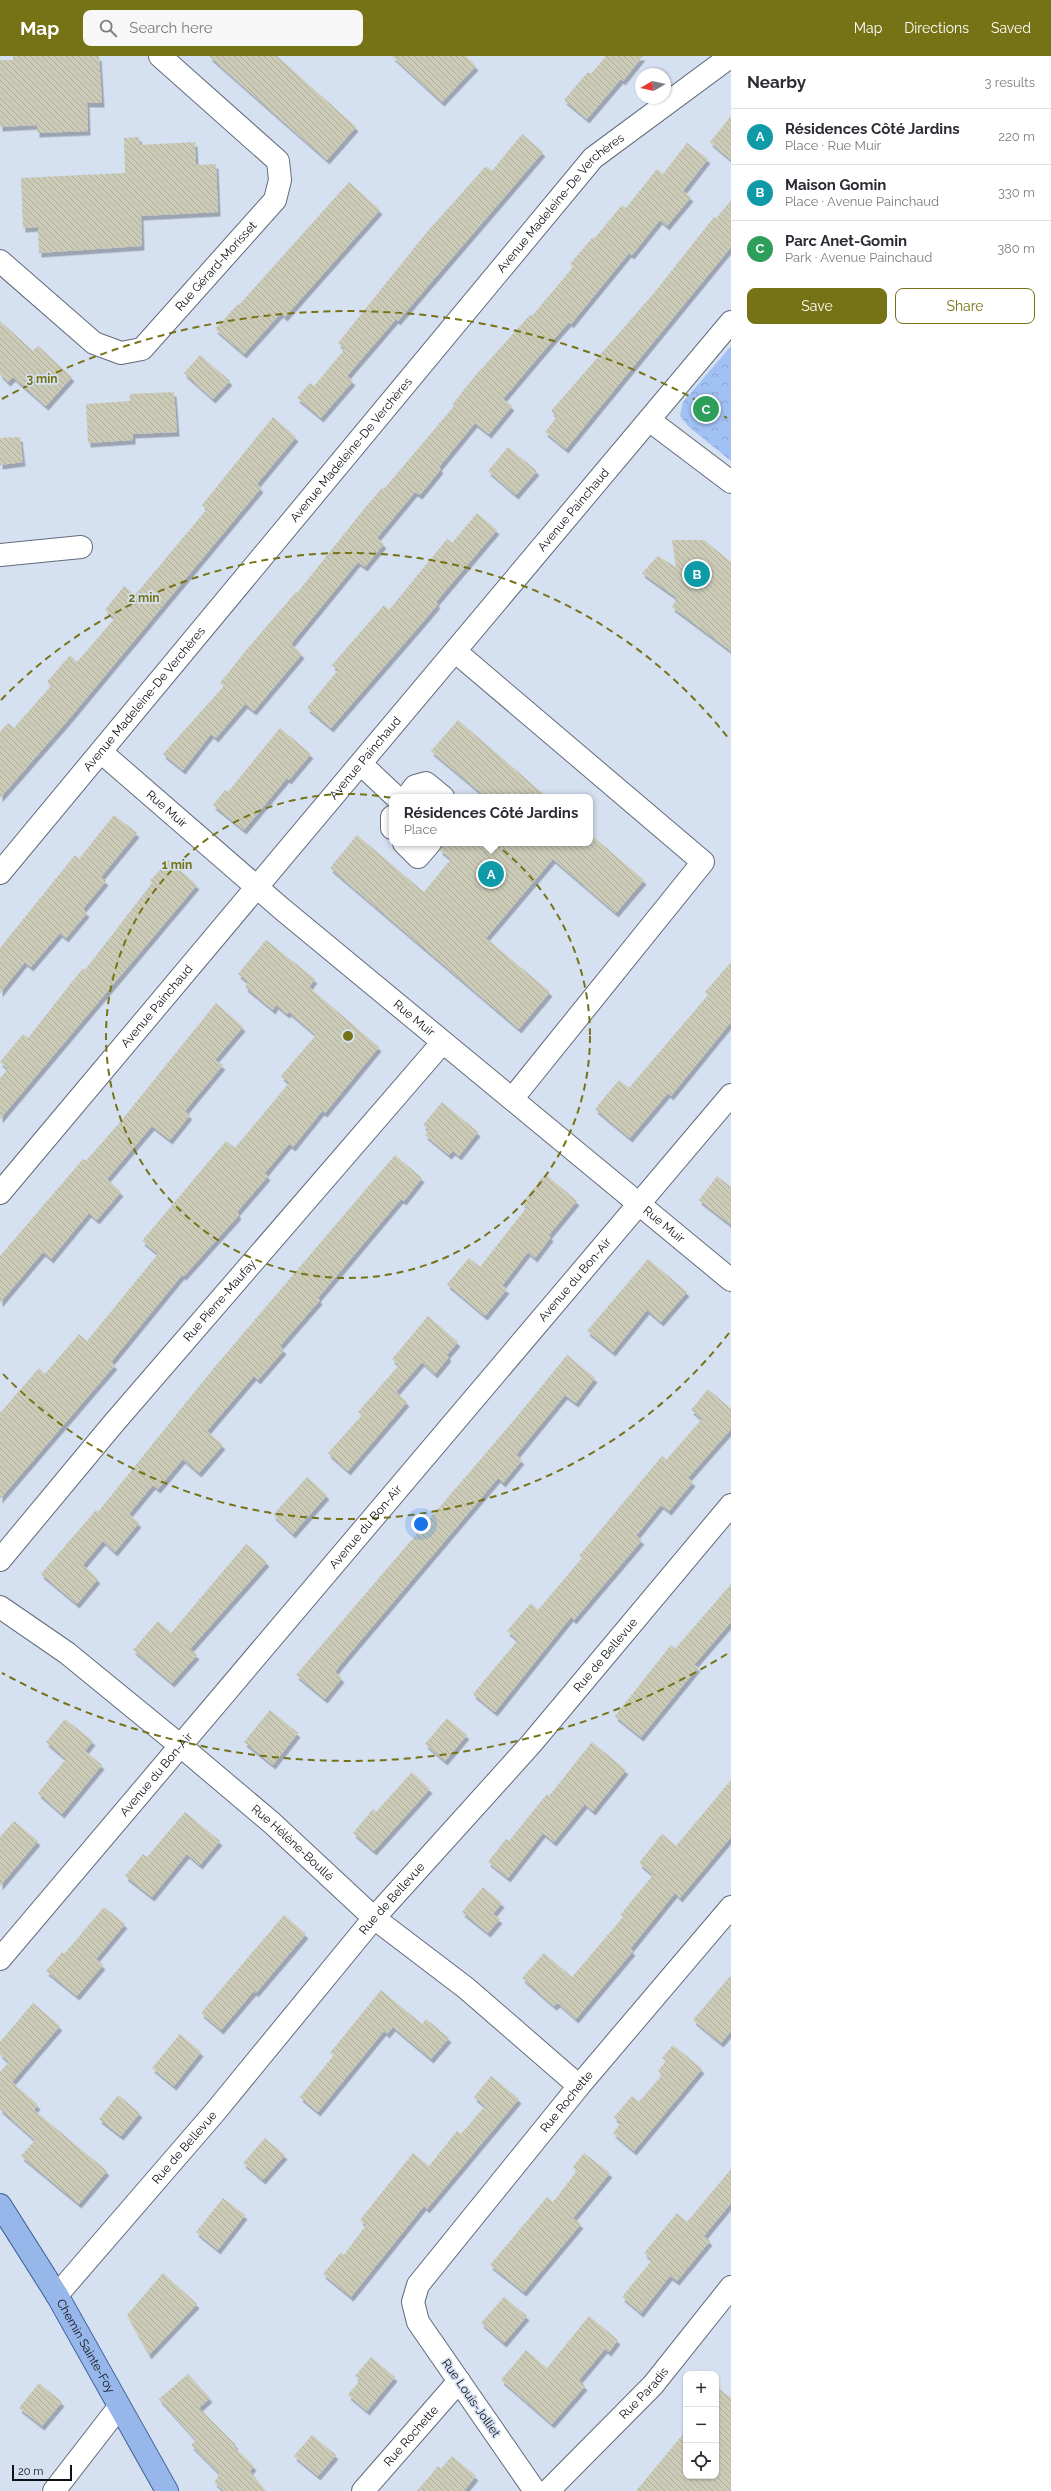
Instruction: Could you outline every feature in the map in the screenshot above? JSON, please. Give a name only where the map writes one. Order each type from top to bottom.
[{"type":"main road","name":"Chemin Sainte-Foy","points":[[0,2204],[57,2295],[167,2491]]},
{"type":"street","name":"Rue Gérard-Morisset","points":[[0,261],[94,343],[121,353],[142,349],[275,200],[280,180],[278,161],[160,56]]},
{"type":"street","name":"Avenue Madeleine-De Verchères","points":[[0,873],[593,158],[731,56]]},
{"type":"street","name":"Avenue Painchaud","points":[[0,1193],[257,886],[362,765],[731,322]]},
{"type":"street","points":[[649,420],[731,482]]},
{"type":"street","points":[[0,555],[81,547]]},
{"type":"street","points":[[456,652],[704,862],[512,1099]]},
{"type":"street","name":"Rue Muir","points":[[101,752],[442,1043],[641,1204],[731,1280]]},
{"type":"street","points":[[362,765],[393,794]]},
{"type":"street","points":[[409,794],[415,786],[426,783],[439,794]]},
{"type":"street","points":[[407,846],[418,857],[427,846]]},
{"type":"street","name":"Rue Pierre-Maufay","points":[[0,1560],[113,1424],[442,1043]]},
{"type":"street","name":"Avenue du Bon-Air","points":[[0,1959],[182,1747],[303,1599],[641,1204],[731,1095]]},
{"type":"street","name":"Rue de Bellevue","points":[[57,2295],[215,2112],[374,1918],[531,1744],[731,1505]]},
{"type":"street","name":"Rue Hélène-Boullé","points":[[0,1607],[67,1653],[182,1747],[272,1823],[374,1918],[466,1988],[579,2086]]},
{"type":"street","name":"Rue Rochette","points":[[413,2302],[423,2277],[579,2086],[731,1908]]},
{"type":"street","name":"Rue Paradis","points":[[548,2491],[653,2385],[731,2287]]},
{"type":"street","name":"Rue Louis-Jolliet","points":[[413,2302],[418,2322],[535,2491]]},
{"type":"street","name":"Rue Rochette","points":[[363,2491],[459,2381]]},
{"type":"street","points":[[54,2491],[119,2407]]},
{"type":"green space","points":[[731,346],[731,461],[689,427],[680,416],[683,402]]},
{"type":"building","points":[[13,56],[99,56],[102,103],[87,103],[88,131],[37,133],[37,125],[0,127],[0,60],[13,60]]},
{"type":"building","points":[[209,56],[277,56],[356,127],[327,160]]},
{"type":"building","points":[[392,56],[466,56],[476,66],[442,102]]},
{"type":"building","points":[[606,56],[643,56],[623,81],[621,79],[587,119],[564,100],[588,72],[591,74]]},
{"type":"building","points":[[731,116],[731,160],[710,142]]},
{"type":"building","points":[[522,134],[543,152],[398,321],[396,319],[347,376],[353,381],[321,418],[297,398],[310,383],[314,386],[345,349],[338,343],[427,232],[486,166],[492,171]]},
{"type":"building","points":[[139,137],[140,145],[195,142],[196,165],[216,164],[218,212],[141,216],[142,246],[39,253],[38,227],[23,228],[21,178],[125,173],[124,138]]},
{"type":"building","points":[[687,143],[708,159],[683,191],[691,197],[667,226],[660,220],[632,255],[629,253],[571,324],[569,322],[547,347],[503,399],[512,406],[489,434],[475,423],[439,467],[441,469],[420,495],[415,492],[377,538],[384,544],[365,567],[358,562],[291,644],[302,654],[254,711],[245,704],[216,738],[211,734],[183,770],[163,754],[224,686],[220,683],[248,648],[296,592],[297,593],[364,509],[382,488],[384,489],[454,406],[452,405],[475,376],[530,315],[532,316],[573,267],[570,264],[593,237],[594,239],[622,205],[626,208],[657,169],[663,174]]},
{"type":"building","points":[[349,182],[380,210],[285,317],[281,313],[244,354],[215,329],[238,304],[239,305]]},
{"type":"building","points":[[731,200],[731,247],[566,449],[545,432],[557,417],[551,411],[654,293],[714,217],[716,219]]},
{"type":"building","points":[[0,321],[33,351],[38,346],[72,377],[46,406],[13,377],[8,382],[0,374]]},
{"type":"building","points":[[200,355],[230,381],[213,399],[184,373]]},
{"type":"building","points":[[174,392],[177,432],[133,434],[133,440],[88,443],[86,404],[130,401],[130,394]]},
{"type":"building","points":[[273,417],[296,437],[257,484],[261,488],[69,719],[0,798],[0,732],[8,723],[14,728],[51,686],[47,682],[70,655],[77,662],[115,618],[105,610],[124,586],[135,595],[207,509],[202,505]]},
{"type":"building","points":[[20,437],[23,462],[0,465],[0,438]]},
{"type":"building","points":[[508,447],[537,471],[516,495],[488,471]]},
{"type":"building","points":[[477,513],[497,530],[436,602],[438,604],[331,728],[307,708],[338,670],[332,665],[384,605],[389,610],[447,539],[452,543]]},
{"type":"building","points":[[672,540],[704,540],[731,562],[731,651],[672,607],[677,598],[642,573],[658,556],[676,567]]},
{"type":"building","points":[[458,720],[544,794],[482,794],[431,751]]},
{"type":"building","points":[[280,728],[311,754],[289,780],[287,778],[244,830],[213,805],[225,790],[228,792]]},
{"type":"building","points":[[114,815],[137,833],[101,877],[106,881],[83,909],[87,913],[66,938],[60,933],[31,967],[25,962],[0,993],[0,948],[75,855],[79,859]]},
{"type":"building","points":[[357,835],[424,892],[451,859],[440,850],[441,846],[593,846],[593,837],[644,880],[616,913],[553,859],[486,938],[550,992],[519,1029],[330,868]]},
{"type":"building","points":[[168,860],[197,885],[0,1119],[0,1078],[8,1069],[0,1062],[23,1034],[28,1038],[83,968],[85,970],[152,883],[150,881]]},
{"type":"building","points":[[266,940],[315,979],[309,987],[379,1047],[325,1113],[322,1111],[293,1147],[289,1144],[265,1173],[268,1176],[237,1212],[239,1215],[184,1276],[182,1275],[111,1362],[115,1365],[0,1499],[0,1413],[39,1368],[45,1374],[79,1334],[87,1341],[158,1254],[142,1241],[226,1141],[235,1148],[289,1083],[281,1076],[316,1035],[289,1012],[287,1014],[276,1005],[273,1010],[245,987],[248,982],[238,974]]},
{"type":"building","points":[[731,962],[731,1022],[671,1096],[668,1093],[630,1138],[595,1109],[619,1080],[629,1088],[708,995],[705,992]]},
{"type":"building","points":[[216,1003],[243,1027],[215,1060],[223,1065],[185,1111],[190,1115],[170,1140],[152,1126],[107,1179],[121,1192],[97,1220],[89,1213],[51,1259],[43,1252],[0,1303],[0,1256],[83,1159],[86,1161],[121,1121]]},
{"type":"building","points":[[442,1102],[478,1132],[459,1156],[453,1151],[449,1155],[425,1135],[429,1130],[423,1125]]},
{"type":"building","points":[[395,1155],[422,1178],[404,1201],[401,1199],[318,1298],[320,1300],[280,1346],[284,1350],[258,1380],[254,1376],[207,1431],[223,1445],[199,1473],[183,1459],[158,1489],[153,1485],[129,1514],[139,1523],[115,1552],[103,1541],[83,1565],[98,1579],[77,1604],[41,1574],[96,1510],[98,1512],[213,1369]]},
{"type":"building","points":[[545,1174],[577,1201],[549,1235],[551,1237],[535,1258],[528,1252],[502,1286],[507,1289],[485,1316],[447,1284],[469,1258],[480,1267],[527,1207],[522,1203]]},
{"type":"building","points":[[717,1176],[731,1187],[731,1225],[699,1200]]},
{"type":"building","points":[[648,1259],[687,1292],[661,1322],[647,1310],[613,1352],[587,1331]]},
{"type":"building","points":[[428,1316],[458,1342],[447,1355],[449,1357],[435,1374],[422,1362],[396,1392],[407,1402],[348,1471],[328,1453],[362,1415],[358,1412],[399,1365],[392,1359]]},
{"type":"building","points":[[567,1355],[595,1378],[576,1403],[565,1395],[516,1455],[522,1460],[503,1483],[498,1478],[340,1665],[335,1672],[342,1678],[325,1699],[296,1675],[515,1419]]},
{"type":"building","points":[[708,1389],[731,1409],[731,1429],[688,1478],[693,1482],[669,1511],[661,1505],[636,1536],[642,1540],[574,1620],[571,1617],[495,1712],[473,1694],[518,1640],[507,1631],[531,1603],[538,1610],[582,1558],[579,1556],[662,1456],[666,1460],[702,1419],[691,1410]]},
{"type":"building","points":[[307,1477],[327,1495],[293,1534],[273,1515]]},
{"type":"building","points":[[246,1544],[267,1562],[190,1649],[197,1655],[172,1683],[133,1650],[158,1621],[171,1633]]},
{"type":"building","points":[[731,1584],[731,1622],[694,1665],[698,1667],[641,1737],[615,1716],[671,1645],[675,1649]]},
{"type":"building","points":[[270,1710],[298,1733],[273,1765],[244,1742]]},
{"type":"building","points":[[447,1718],[467,1735],[445,1761],[425,1744]]},
{"type":"building","points":[[65,1719],[93,1741],[85,1751],[102,1765],[62,1814],[38,1793],[66,1759],[46,1742]]},
{"type":"building","points":[[592,1742],[626,1770],[593,1811],[585,1804],[554,1842],[543,1833],[508,1878],[488,1862],[506,1839],[509,1841],[547,1794],[549,1796]]},
{"type":"building","points":[[412,1772],[430,1789],[374,1851],[353,1833],[373,1809],[376,1812]]},
{"type":"building","points":[[731,1780],[731,1837],[680,1898],[675,1893],[630,1949],[633,1951],[576,2019],[558,2003],[554,2006],[522,1978],[544,1953],[572,1977],[623,1917],[621,1914],[653,1875],[639,1863],[662,1834],[676,1846]]},
{"type":"building","points":[[185,1812],[220,1841],[200,1865],[187,1854],[152,1897],[125,1876],[143,1854],[147,1857]]},
{"type":"building","points":[[14,1821],[38,1841],[0,1886],[0,1837]]},
{"type":"building","points":[[483,1887],[502,1903],[493,1914],[500,1919],[488,1933],[462,1912]]},
{"type":"building","points":[[104,1907],[125,1924],[96,1959],[103,1965],[77,1996],[46,1971],[62,1952],[64,1954]]},
{"type":"building","points":[[284,1915],[306,1934],[256,1993],[254,1991],[221,2030],[201,2013]]},
{"type":"building","points":[[731,1975],[731,2031],[721,2043],[693,2020]]},
{"type":"building","points":[[381,1990],[422,2024],[426,2019],[449,2038],[431,2059],[393,2027],[387,2034],[384,2031],[318,2112],[300,2097],[334,2055],[330,2053]]},
{"type":"building","points":[[33,2003],[60,2026],[12,2082],[38,2105],[34,2110],[107,2171],[79,2204],[21,2156],[35,2140],[0,2109],[0,2072],[9,2062],[0,2054],[0,2042]]},
{"type":"building","points":[[180,2034],[201,2052],[174,2086],[152,2068]]},
{"type":"building","points":[[673,2045],[702,2069],[634,2151],[613,2133],[621,2123],[614,2117],[632,2096],[639,2102],[662,2075],[658,2071],[666,2061],[662,2058]]},
{"type":"building","points":[[491,2076],[519,2099],[427,2209],[424,2206],[351,2297],[323,2274],[341,2252],[344,2255],[366,2225],[360,2220],[413,2153],[429,2166],[457,2131],[461,2134],[485,2106],[474,2097]]},
{"type":"building","points":[[118,2095],[140,2113],[121,2136],[99,2119]]},
{"type":"building","points":[[265,2138],[285,2155],[263,2180],[243,2163]]},
{"type":"building","points":[[584,2153],[610,2173],[573,2218],[581,2224],[524,2292],[490,2265],[547,2197],[553,2202],[577,2171],[573,2167]]},
{"type":"building","points":[[731,2169],[731,2203],[704,2236],[710,2241],[677,2281],[670,2276],[641,2313],[622,2297],[652,2260],[644,2253],[677,2213],[687,2222]]},
{"type":"building","points":[[223,2198],[245,2215],[218,2250],[196,2232]]},
{"type":"building","points":[[163,2273],[197,2304],[149,2355],[127,2315]]},
{"type":"building","points":[[504,2297],[527,2316],[504,2343],[481,2323]]},
{"type":"building","points":[[589,2316],[618,2340],[609,2352],[605,2349],[579,2380],[585,2386],[552,2424],[501,2380],[526,2350],[547,2368]]},
{"type":"building","points":[[371,2357],[395,2377],[367,2411],[348,2395],[360,2380],[355,2376]]},
{"type":"building","points":[[188,2374],[210,2398],[199,2408],[236,2445],[234,2447],[254,2466],[250,2471],[266,2491],[224,2491],[214,2482],[220,2474],[191,2445],[196,2440],[159,2399]]},
{"type":"building","points":[[39,2383],[62,2402],[42,2426],[19,2408]]},
{"type":"building","points":[[719,2389],[731,2398],[731,2491],[636,2491],[683,2434],[683,2479],[719,2479]]},
{"type":"building","points":[[312,2435],[336,2455],[318,2476],[294,2456]]},
{"type":"building","points":[[452,2456],[476,2476],[464,2491],[417,2491],[438,2466],[441,2469]]},
{"type":"place","name":"Parc Anet-Gomin","points":[[706,409]]},
{"type":"place","name":"Maison Gomin","points":[[697,574]]},
{"type":"place","name":"Résidences Côté Jardins","points":[[491,874]]}]
